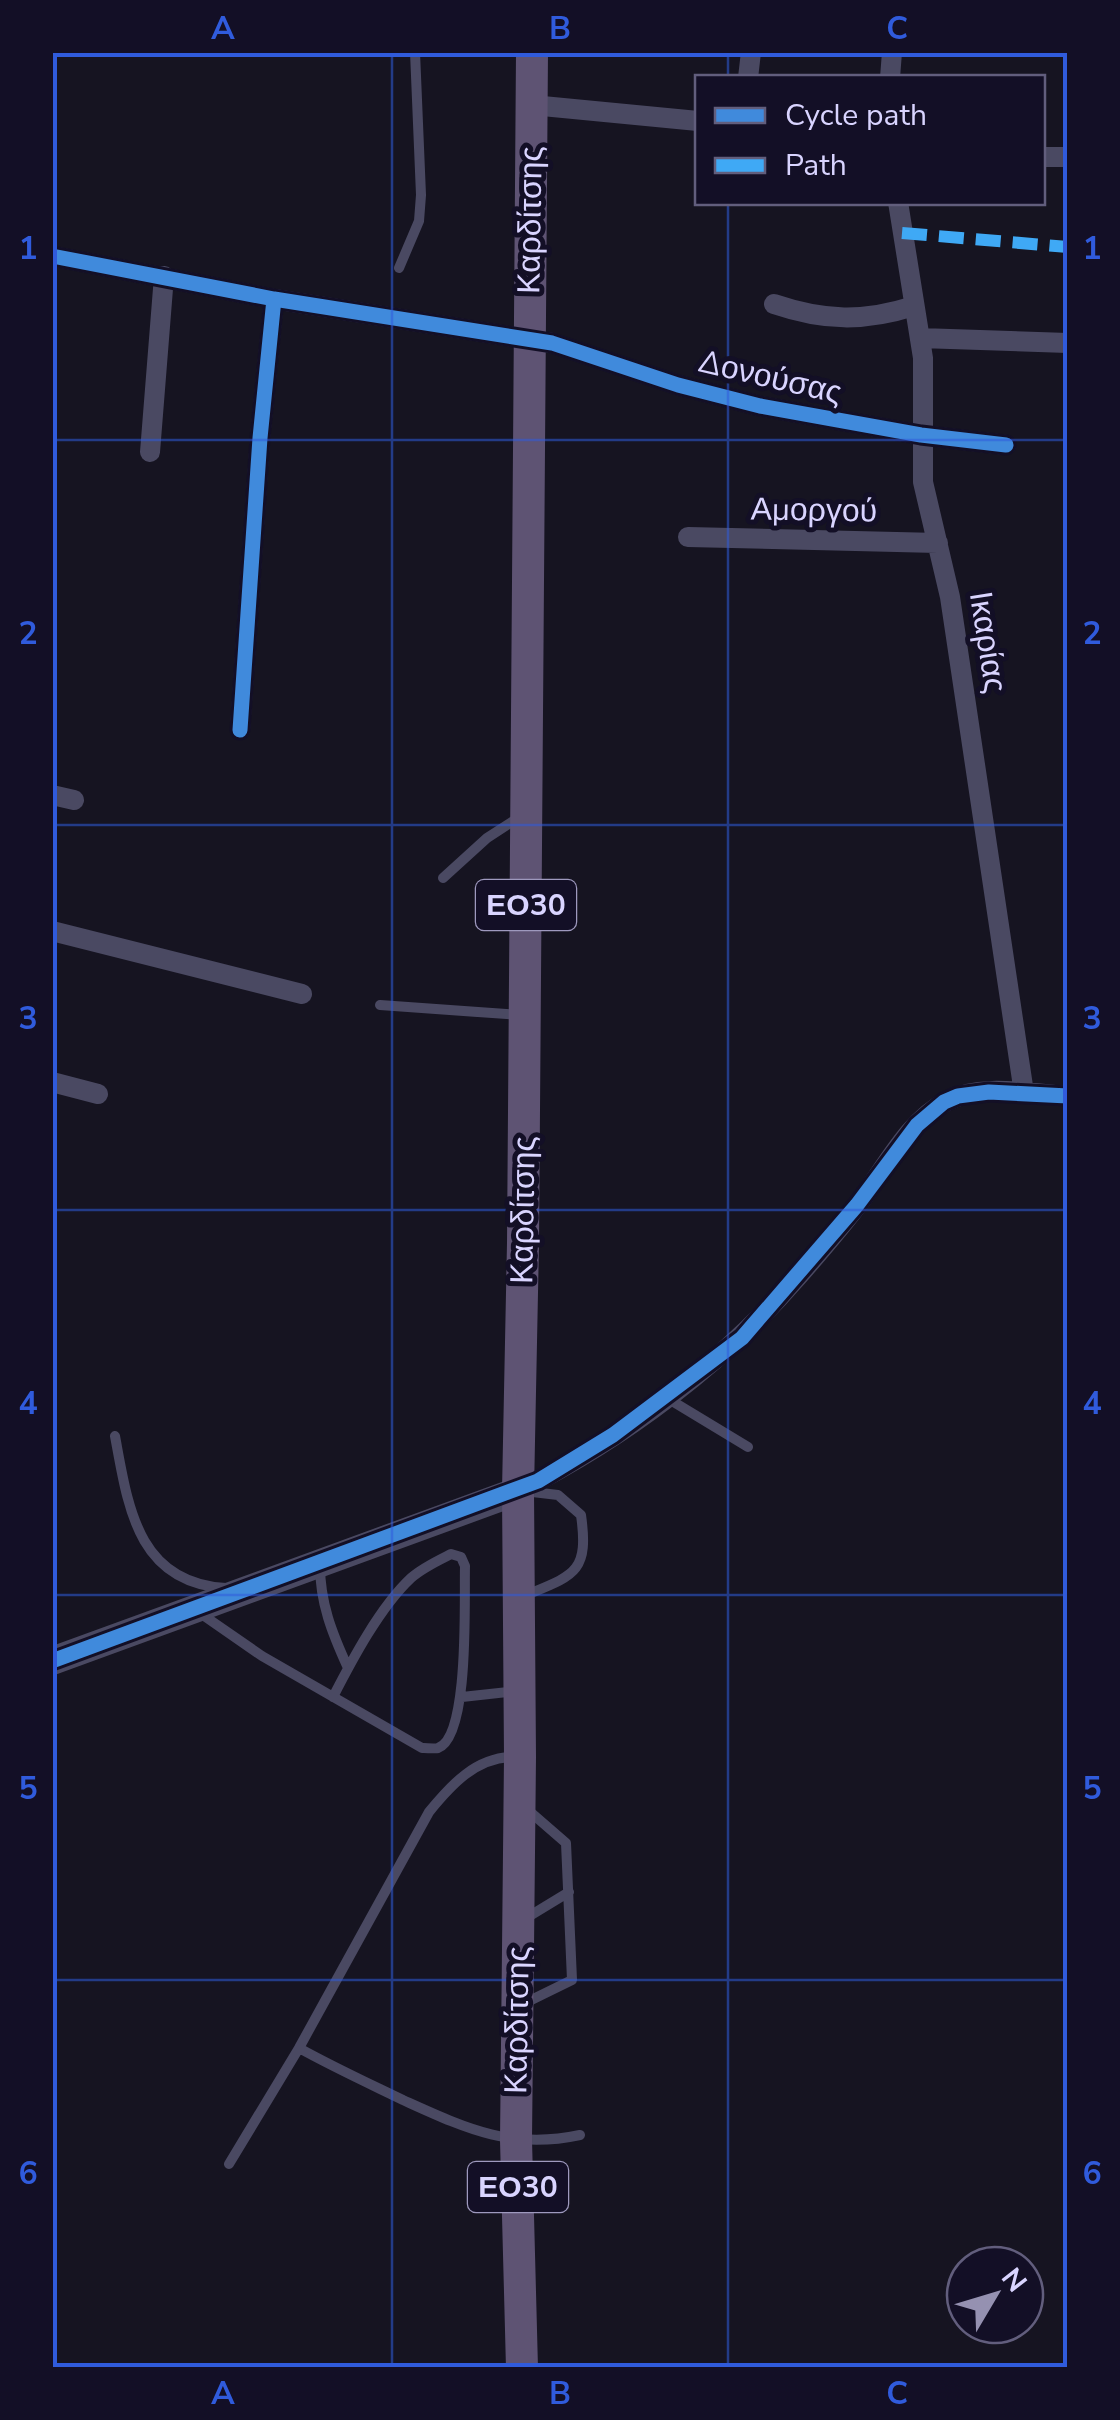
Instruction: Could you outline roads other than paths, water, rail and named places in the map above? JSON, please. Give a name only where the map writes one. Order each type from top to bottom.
[{"type":"main road","name":"Καρδίτσης","points":[[522,2368],[516,2140],[518,1491],[532,52]]},
{"type":"street","points":[[532,105],[695,121]]},
{"type":"street","name":"Ικαρίας","points":[[898,205],[920,338],[923,482],[948,586],[1024,1093]]},
{"type":"street","name":"Δονούσας","points":[[52,256],[274,299],[581,350],[678,385],[760,406],[920,435],[1006,445]]},
{"type":"street","points":[[150,452],[164,276]]},
{"type":"street","points":[[240,730],[260,438],[274,299]]},
{"type":"street","points":[[774,304],[818,317],[853,320],[914,306]]},
{"type":"street","points":[[920,338],[1068,343]]},
{"type":"street","name":"Αμοργού","points":[[688,537],[938,543]]},
{"type":"street","points":[[52,795],[74,800]]},
{"type":"street","points":[[52,932],[302,994]]},
{"type":"street","points":[[52,1082],[98,1094]]},
{"type":"street","points":[[52,1661],[518,1491],[613,1435],[724,1353],[768,1310],[858,1205],[917,1124],[930,1113],[958,1096],[988,1092],[1068,1096]]},
{"type":"lane","points":[[398,268],[419,220],[421,195],[415,52]]},
{"type":"lane","points":[[444,878],[487,838],[527,813]]},
{"type":"lane","points":[[380,1005],[525,1015]]},
{"type":"lane","points":[[666,1397],[748,1447]]},
{"type":"lane","points":[[115,1436],[128,1508],[140,1537],[163,1565],[203,1586],[252,1590]]},
{"type":"lane","points":[[518,1491],[558,1495],[581,1515],[585,1546],[578,1568],[561,1580],[518,1598]]},
{"type":"lane","points":[[196,1610],[262,1656],[333,1697],[422,1748],[437,1749],[448,1740],[462,1697],[465,1566],[461,1558],[451,1554],[413,1576],[396,1594],[333,1697]]},
{"type":"lane","points":[[320,1564],[320,1587],[328,1624],[348,1668]]},
{"type":"lane","points":[[462,1697],[520,1690]]},
{"type":"lane","points":[[229,2164],[299,2048],[429,1812],[454,1783],[481,1764],[498,1757],[520,1757]]},
{"type":"lane","points":[[518,2007],[572,1980],[566,1844],[520,1803]]},
{"type":"lane","points":[[518,1924],[568,1892]]},
{"type":"lane","points":[[299,2048],[462,2128],[516,2140],[553,2141],[580,2136]]}]
